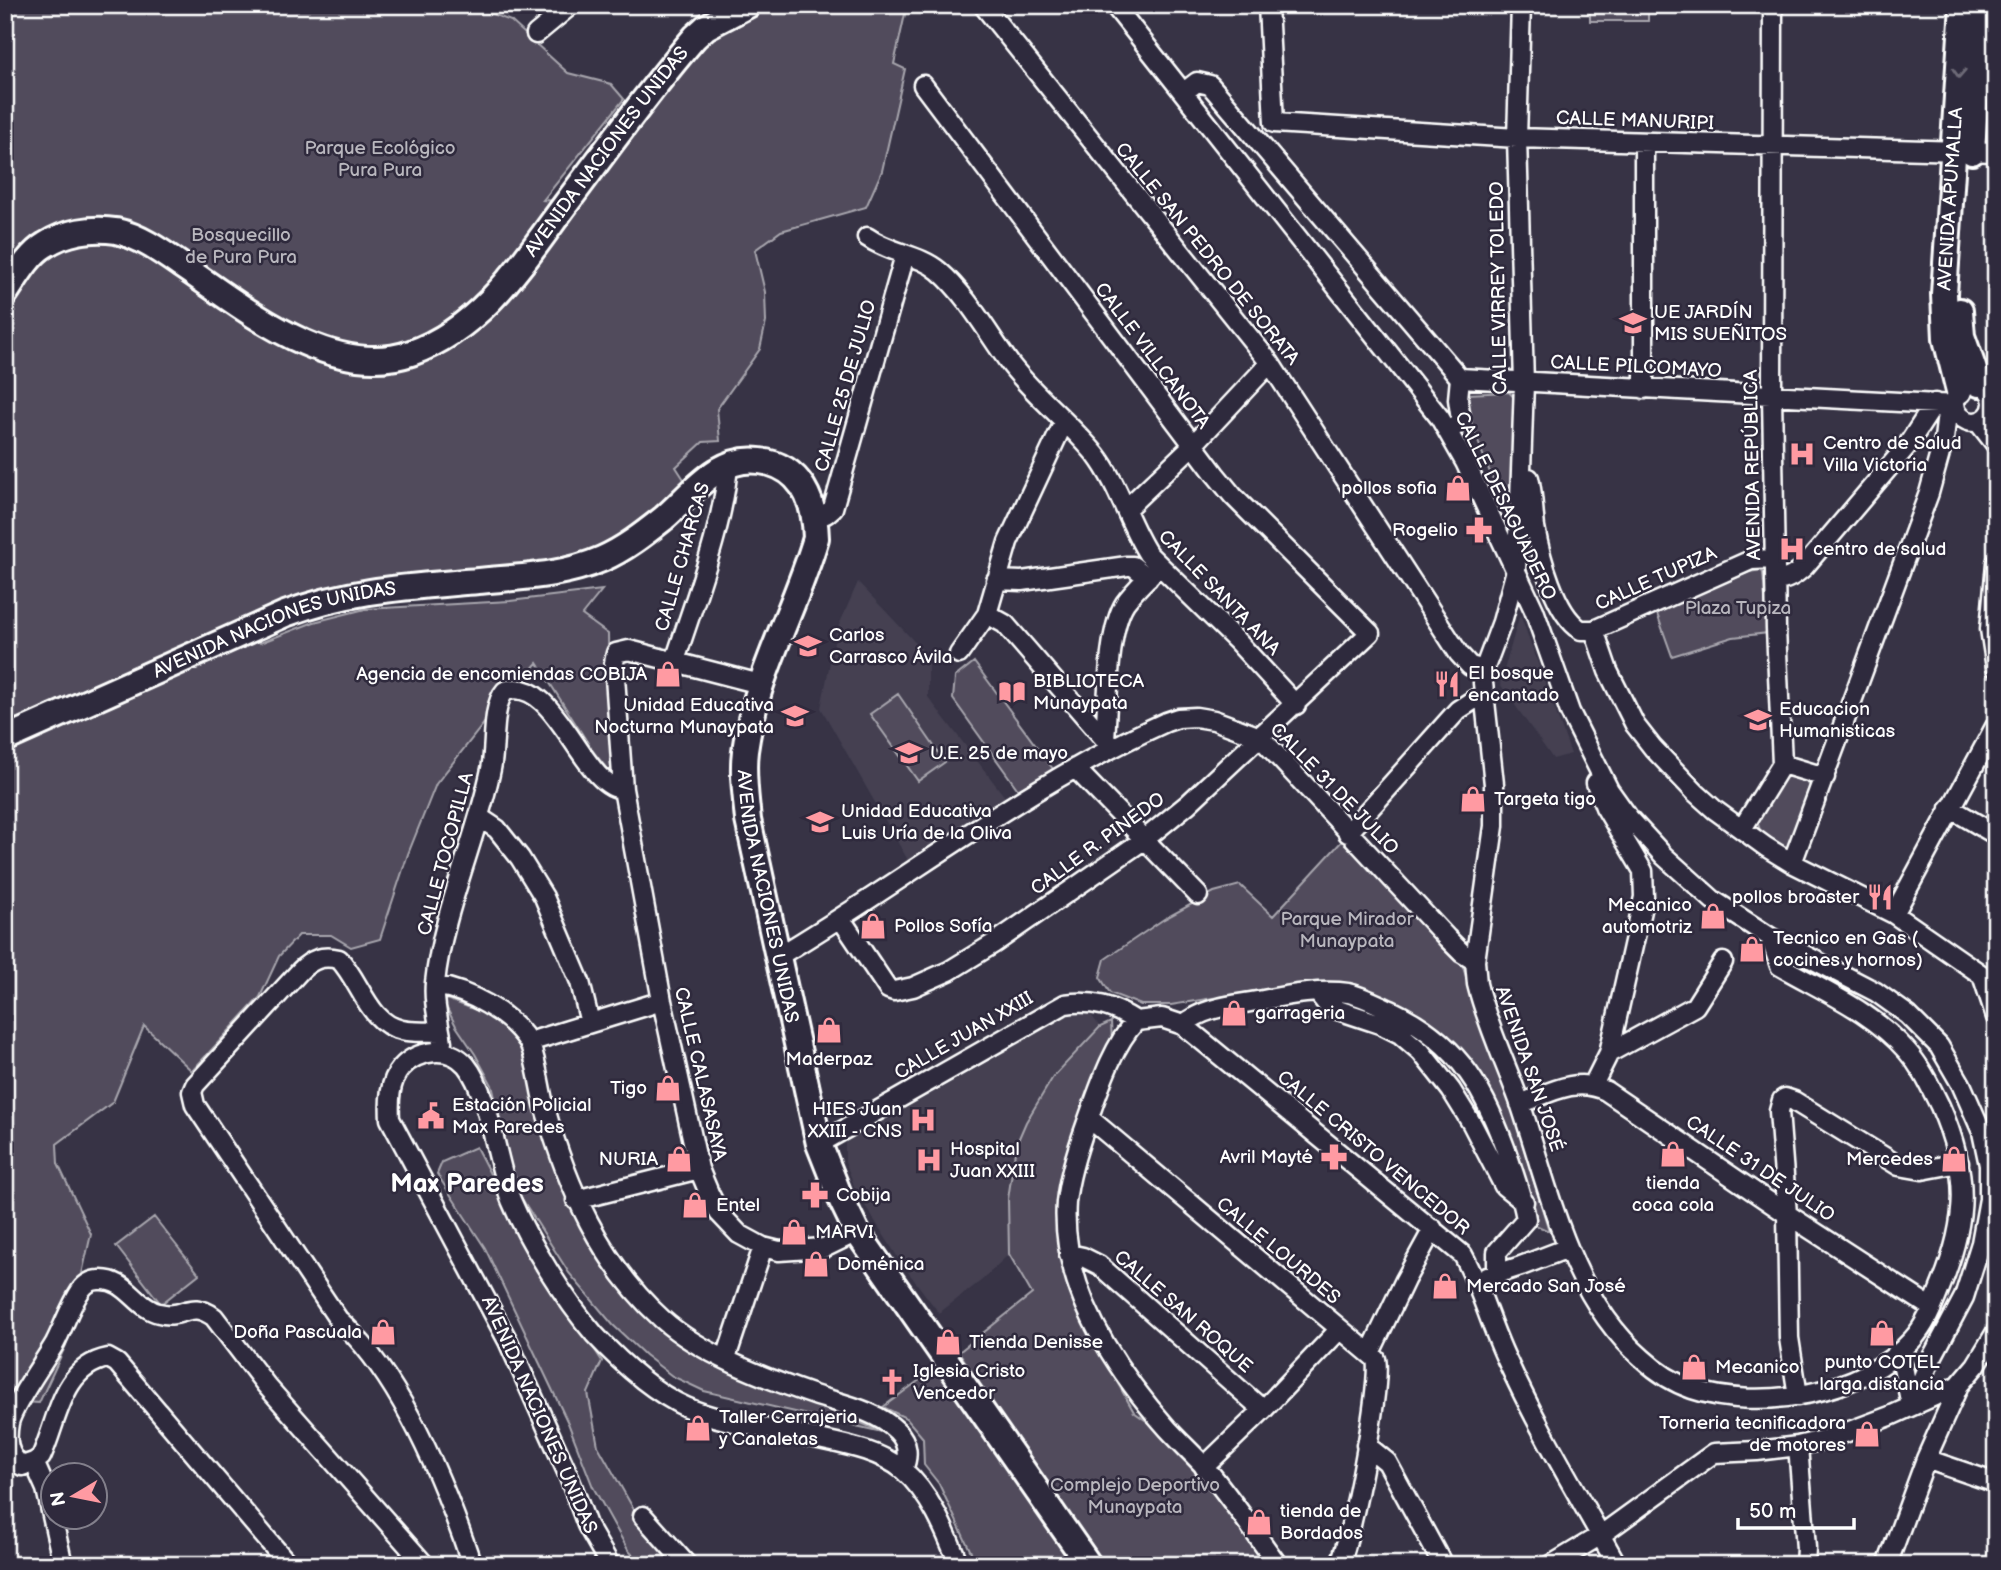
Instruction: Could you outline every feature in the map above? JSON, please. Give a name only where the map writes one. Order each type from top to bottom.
[{"type":"street","points":[[536,34],[571,5]]},
{"type":"street","name":"AVENIDA NACIONES UNIDAS","points":[[5,294],[30,258],[43,246],[67,234],[89,230],[116,231],[153,246],[260,319],[296,339],[334,353],[361,358],[379,359],[410,354],[463,324],[489,301],[529,257],[563,208],[695,37],[706,27],[748,5]]},
{"type":"street","name":"CALLE SAN PEDRO DE SORATA","points":[[982,5],[1270,363],[1459,654],[1470,666],[1484,670]]},
{"type":"street","name":"CALLE DESAGUADERO","points":[[1114,5],[1401,367],[1449,433],[1534,610],[1570,712],[1609,790],[1629,818],[1664,856],[1713,900],[1770,937],[1876,992],[1908,1015],[1938,1046],[1961,1084],[1982,1132],[1989,1165],[1989,1199],[1965,1297],[1930,1361],[1911,1405]]},
{"type":"street","name":"CALLE MANURIPI","points":[[1268,5],[1274,123],[1517,138],[1974,151]]},
{"type":"street","name":"CALLE VIRREY TOLEDO","points":[[1516,570],[1524,383],[1517,138],[1521,5]]},
{"type":"street","name":"AVENIDA REPÚBLICA","points":[[1773,5],[1772,394],[1782,764]]},
{"type":"street","name":"AVENIDA APUMALLA","points":[[1963,5],[1974,151]]},
{"type":"street","name":"AVENIDA APUMALLA","points":[[1973,400],[1962,336],[1959,295],[1974,151],[1981,5]]},
{"type":"street","points":[[1184,92],[1197,82],[1210,85],[1460,378],[1458,398],[1461,420],[1449,433]]},
{"type":"street","name":"CALLE VILLCANOTA","points":[[923,85],[1233,496],[1370,634]]},
{"type":"street","points":[[1644,142],[1644,389]]},
{"type":"street","name":"CALLE SANTA ANA","points":[[867,237],[882,248],[925,261],[953,286],[1013,368],[1096,456],[1127,508],[1153,572],[1236,640],[1296,705]]},
{"type":"street","name":"CALLE 25 DE JULIO","points":[[816,518],[833,508],[905,255]]},
{"type":"street","points":[[1127,508],[1193,445],[1270,363]]},
{"type":"street","name":"CALLE PILCOMAYO","points":[[1460,378],[1644,389],[1973,400]]},
{"type":"street","points":[[1973,400],[1986,419],[1978,422],[1961,417],[1973,400]]},
{"type":"street","points":[[1775,581],[1796,575],[1805,566],[1906,446],[1973,400]]},
{"type":"street","points":[[1792,863],[1928,493],[1944,439],[1973,400]]},
{"type":"street","points":[[959,654],[987,614],[1020,513],[1064,422]]},
{"type":"street","points":[[1978,422],[1996,445]]},
{"type":"street","points":[[728,464],[760,461],[780,467],[795,476],[809,495],[816,518]]},
{"type":"street","name":"AVENIDA NACIONES UNIDAS","points":[[5,739],[285,614],[332,598],[368,591],[558,573],[604,558],[631,543],[713,472],[728,464]]},
{"type":"street","name":"CALLE CHARCAS","points":[[675,661],[716,527],[726,488],[728,464]]},
{"type":"street","points":[[1520,465],[1526,467],[1535,529],[1560,607],[1574,626],[1581,630],[1594,630],[1613,683],[1635,725],[1653,748],[1696,793],[1792,863],[1894,914],[1989,972],[1996,1017]]},
{"type":"street","name":"AVENIDA NACIONES UNIDAS","points":[[816,518],[816,538],[811,555],[755,699],[745,753],[744,783],[748,820],[820,1144],[840,1197],[857,1232],[1088,1565]]},
{"type":"street","name":"CALLE TUPIZA","points":[[1594,630],[1751,560],[1775,559]]},
{"type":"street","points":[[1995,663],[1990,629],[1996,563]]},
{"type":"street","points":[[996,580],[1022,581],[1127,566],[1153,572],[1125,603],[1118,619],[1112,647],[1108,744]]},
{"type":"street","name":"AVENIDA SAN JOSÉ","points":[[1516,570],[1502,622],[1484,670],[1494,826],[1475,961],[1479,993],[1520,1104],[1568,1248]]},
{"type":"street","points":[[987,614],[1005,624],[1108,744]]},
{"type":"street","name":"CALLE R. PINEDO","points":[[841,919],[888,989],[901,990],[948,971],[993,944],[1145,838],[1188,804],[1370,634]]},
{"type":"street","name":"CALLE CALASASAYA","points":[[675,661],[629,650],[616,653],[614,663],[623,789],[662,1001],[699,1169],[719,1213],[739,1234],[763,1247],[779,1251],[824,1248],[857,1232]]},
{"type":"street","points":[[675,661],[760,684]]},
{"type":"street","name":"CALLE TOCOPILLA","points":[[443,1052],[435,985],[450,918],[492,768],[498,703],[505,691],[510,689],[526,692],[541,701],[561,723],[600,779],[614,789],[623,789]]},
{"type":"street","points":[[1348,833],[1458,710],[1466,703],[1484,699]]},
{"type":"street","points":[[1520,1104],[1570,1086],[1593,1085],[1609,1053],[1644,897],[1643,871],[1605,807],[1570,712]]},
{"type":"street","name":"CALLE 31 DE JULIO","points":[[777,957],[841,919],[1108,744],[1178,718],[1214,720],[1260,737],[1454,945],[1475,961]]},
{"type":"street","points":[[1894,914],[1996,725]]},
{"type":"street","points":[[1742,829],[1782,764],[1825,777]]},
{"type":"street","points":[[1075,768],[1198,895]]},
{"type":"street","points":[[1950,808],[1996,835]]},
{"type":"street","points":[[479,817],[497,829],[520,858],[544,897],[580,982],[590,1023]]},
{"type":"street","points":[[1476,1279],[1568,1248],[1600,1309],[1617,1333],[1641,1358],[1666,1377],[1689,1389],[1711,1395],[1748,1398],[1798,1396],[1852,1380],[1911,1342],[1922,1328],[1953,1259],[1963,1191],[1951,1131],[1925,1073],[1907,1050],[1863,1012],[1780,966],[1770,937]]},
{"type":"street","points":[[440,1032],[401,1030],[384,1024],[339,959],[321,957],[308,963],[265,1009],[195,1085],[192,1097],[338,1319],[355,1334],[387,1377],[422,1441],[449,1501],[472,1565]]},
{"type":"street","points":[[1609,1053],[1695,1006],[1723,962]]},
{"type":"street","points":[[435,985],[464,992],[482,1001],[505,1017],[529,1042],[545,1108],[576,1200],[641,1300],[686,1337],[726,1358],[805,1392],[873,1415],[896,1430],[905,1443],[907,1454],[903,1469]]},
{"type":"street","points":[[1318,993],[1329,1007],[1380,1024],[1400,1034],[1421,1052],[1451,1090],[1504,1186],[1524,1202]]},
{"type":"street","points":[[1278,1565],[1205,1467],[1132,1384],[1088,1311],[1069,1254],[1066,1202],[1072,1170],[1089,1118],[1123,1034],[1136,1021],[1163,1018],[1183,1025],[1202,1013],[1240,1003],[1318,993],[1348,993],[1379,1004],[1418,1023],[1451,1050],[1480,1089],[1499,1130],[1524,1202],[1526,1219],[1497,1252],[1497,1274]]},
{"type":"street","points":[[529,1042],[662,1001]]},
{"type":"street","name":"CALLE JUAN XXIII","points":[[820,1144],[1065,1003],[1084,1001],[1105,1004],[1136,1021]]},
{"type":"street","name":"CALLE CRISTO VENCEDOR","points":[[1183,1025],[1463,1255],[1476,1279],[1506,1358],[1533,1413],[1617,1565]]},
{"type":"street","points":[[443,1052],[465,1064],[475,1080],[512,1201],[528,1235],[594,1334],[653,1388],[697,1411],[860,1449],[903,1469],[927,1500],[959,1565]]},
{"type":"street","name":"AVENIDA NACIONES UNIDAS","points":[[443,1052],[415,1056],[400,1069],[390,1089],[390,1119],[508,1341],[587,1525],[610,1565]]},
{"type":"street","name":"CALLE 31 DE JULIO","points":[[1593,1085],[1932,1308]]},
{"type":"street","points":[[1798,1396],[1789,1338],[1787,1214],[1779,1111],[1782,1100],[1786,1098],[1794,1101],[1899,1166],[1922,1170],[1959,1163]]},
{"type":"street","name":"CALLE LOURDES","points":[[1089,1118],[1339,1330],[1370,1353]]},
{"type":"street","points":[[576,1200],[699,1169]]},
{"type":"street","points":[[1339,1565],[1352,1522],[1377,1380],[1377,1366],[1370,1353],[1433,1229]]},
{"type":"street","points":[[726,1358],[763,1247]]},
{"type":"street","name":"CALLE SAN ROQUE","points":[[1069,1254],[1099,1265],[1263,1410]]},
{"type":"street","points":[[289,1565],[117,1363],[108,1358],[96,1360],[74,1380],[63,1396],[44,1450],[34,1462],[22,1466],[13,1460],[8,1448],[10,1420],[56,1341],[81,1290],[88,1283],[100,1280],[120,1284],[157,1313],[178,1314],[196,1308],[204,1309],[215,1317],[266,1385],[425,1565]]},
{"type":"street","points":[[1205,1467],[1339,1330]]},
{"type":"street","points":[[1887,1565],[1926,1459],[1959,1385],[1976,1365],[1996,1332]]},
{"type":"street","points":[[1896,1354],[1903,1367],[1911,1405]]},
{"type":"street","points":[[1551,1565],[1601,1535],[1714,1453],[1798,1446],[1833,1437],[1959,1385]]},
{"type":"street","points":[[1366,1444],[1387,1462],[1443,1565]]},
{"type":"street","points":[[1798,1446],[1805,1565]]},
{"type":"street","points":[[1926,1459],[1996,1483]]},
{"type":"street","points":[[34,1462],[46,1489],[63,1565]]},
{"type":"street","points":[[643,1516],[688,1565]]},
{"type":"shaded area","name":"U.E. 25 de mayo","points":[[858,582],[928,656],[928,697],[1005,797],[909,862],[821,708],[836,632]]},
{"type":"shaded area","points":[[1520,614],[1571,754],[1553,759],[1500,684]]},
{"type":"shaded area","name":"Hospital Juan XXIII","points":[[1077,1006],[1089,1012],[1100,1027],[1053,1077],[1026,1122],[1016,1145],[1008,1199],[1009,1254],[982,1280],[939,1313],[902,1264],[856,1191],[845,1161],[845,1143],[998,1056]]},
{"type":"green space","name":"Bosquecillo de Pura Pura","points":[[5,5],[468,5],[511,21],[568,73],[611,84],[624,99],[543,200],[576,202],[704,43],[773,5],[907,5],[894,64],[905,69],[882,171],[866,207],[781,231],[755,250],[765,292],[766,322],[760,349],[717,409],[720,441],[703,442],[676,467],[687,484],[643,519],[612,539],[561,561],[484,573],[354,582],[313,592],[248,618],[260,643],[314,622],[365,609],[510,601],[602,590],[582,615],[608,634],[611,774],[593,751],[537,663],[489,717],[436,784],[408,854],[380,939],[351,947],[331,935],[299,935],[279,956],[260,997],[192,1071],[144,1026],[113,1102],[57,1144],[58,1164],[91,1234],[66,1345],[39,1403],[5,1401]]},
{"type":"green space","points":[[1590,5],[1648,5],[1648,21],[1590,21]]},
{"type":"green space","points":[[1509,392],[1517,401],[1510,489],[1514,514],[1512,524],[1464,403],[1467,394]]},
{"type":"green space","name":"Plaza Tupiza","points":[[1761,570],[1768,633],[1733,637],[1672,656],[1656,611],[1749,572]]},
{"type":"green space","points":[[974,662],[1053,769],[1019,791],[953,699],[955,677]]},
{"type":"green space","points":[[898,694],[945,762],[918,781],[870,714]]},
{"type":"green space","points":[[1793,775],[1806,780],[1812,790],[1791,848],[1786,848],[1770,841],[1762,833],[1758,818],[1781,779]]},
{"type":"green space","name":"Parque Mirador Munaypata","points":[[1342,841],[1460,959],[1510,1103],[1549,1231],[1533,1224],[1501,1142],[1462,1075],[1419,1026],[1321,984],[1285,986],[1171,1005],[1141,1005],[1110,993],[1100,977],[1105,959],[1164,919],[1214,892],[1240,885],[1273,916]]},
{"type":"green space","points":[[441,997],[492,1016],[527,1053],[555,1164],[572,1208],[609,1267],[685,1346],[882,1432],[704,1391],[672,1376],[613,1325],[569,1273],[517,1191],[492,1085]]},
{"type":"green space","name":"Complejo Deportivo Munaypata","points":[[1111,1022],[1112,1041],[1065,1156],[1059,1194],[1066,1273],[1086,1327],[1134,1412],[1180,1445],[1274,1565],[1100,1565],[959,1352],[1032,1294],[1009,1254],[1008,1199],[1016,1145],[1026,1122],[1053,1077],[1100,1027]]},
{"type":"green space","points":[[476,1147],[525,1241],[602,1361],[588,1393],[598,1446],[637,1515],[672,1565],[642,1565],[628,1550],[593,1487],[568,1423],[485,1248],[437,1174],[442,1162]]},
{"type":"green space","points":[[154,1217],[199,1274],[161,1304],[116,1246]]},
{"type":"green space","name":"Complejo Deportivo Munaypata","points":[[940,1365],[1072,1565],[977,1565],[939,1484],[924,1465],[923,1438],[906,1418],[883,1407]]},
{"type":"place","name":"UE JARDÍN MIS SUEÑITOS","points":[[1633,323]]},
{"type":"place","name":"Centro de Salud Villa Victoria","points":[[1802,454]]},
{"type":"place","name":"pollos sofia","points":[[1458,488]]},
{"type":"place","name":"Rogelio","points":[[1479,530]]},
{"type":"place","name":"centro de salud","points":[[1792,549]]},
{"type":"place","name":"Carlos Carrasco Ávila","points":[[808,646]]},
{"type":"place","name":"Agencia de encomiendas COBIJA","points":[[668,674]]},
{"type":"place","name":"El bosque encantado","points":[[1447,684]]},
{"type":"place","name":"BIBLIOTECA Munaypata","points":[[1012,692]]},
{"type":"place","name":"Unidad Educativa Nocturna Munaypata","points":[[795,716]]},
{"type":"place","name":"Educacion Humanisticas","points":[[1758,720]]},
{"type":"place","name":"U.E. 25 de mayo","points":[[909,753]]},
{"type":"place","name":"Targeta tigo","points":[[1473,799]]},
{"type":"place","name":"Unidad Educativa Luis Uría de la Oliva","points":[[820,822]]},
{"type":"place","name":"pollos broaster","points":[[1880,897]]},
{"type":"place","name":"Mecanico automotriz","points":[[1713,916]]},
{"type":"place","name":"Pollos Sofía","points":[[873,926]]},
{"type":"place","name":"Tecnico en Gas ( cocines y hornos)","points":[[1752,949]]},
{"type":"place","name":"garrageria","points":[[1234,1013]]},
{"type":"place","name":"Maderpaz","points":[[829,1030]]},
{"type":"place","name":"Tigo","points":[[668,1088]]},
{"type":"place","name":"Estación Policial Max Paredes","points":[[431,1116]]},
{"type":"place","name":"HIES Juan XXIII - CNS","points":[[923,1120]]},
{"type":"place","name":"tienda coca cola","points":[[1673,1154]]},
{"type":"place","name":"Avril Mayté","points":[[1334,1157]]},
{"type":"place","name":"NURIA","points":[[679,1159]]},
{"type":"place","name":"Mercedes","points":[[1954,1159]]},
{"type":"place","name":"Hospital Juan XXIII","points":[[929,1160]]},
{"type":"place","name":"Cobija","points":[[815,1195]]},
{"type":"place","name":"Entel","points":[[695,1205]]},
{"type":"place","name":"MARVI","points":[[794,1232]]},
{"type":"place","name":"Doménica","points":[[816,1264]]},
{"type":"place","name":"Mercado San José","points":[[1445,1286]]},
{"type":"place","name":"Doña Pascuala","points":[[383,1332]]},
{"type":"place","name":"punto COTEL larga distancia","points":[[1882,1333]]},
{"type":"place","name":"Tienda Denisse","points":[[948,1342]]},
{"type":"place","name":"Mecanico","points":[[1694,1367]]},
{"type":"place","name":"Iglesia Cristo Vencedor","points":[[892,1382]]},
{"type":"place","name":"Taller Cerrajeria y Canaletas","points":[[698,1428]]},
{"type":"place","name":"Torneria tecnificadora de motores","points":[[1867,1434]]},
{"type":"place","name":"tienda de Bordados","points":[[1259,1522]]},
{"type":"district","name":"Max Paredes","points":[[467,1184]]},
{"type":"park label","name":"Parque Ecológico Pura Pura","points":[[380,159]]}]
